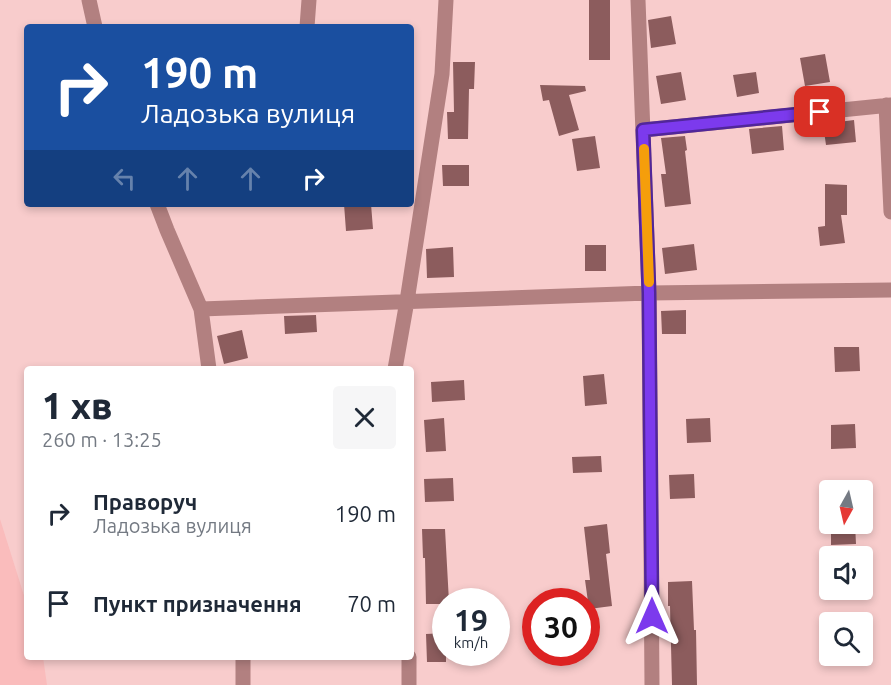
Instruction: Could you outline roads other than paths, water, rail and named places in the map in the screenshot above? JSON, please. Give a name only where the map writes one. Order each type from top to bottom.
[{"type":"street","points":[[89,0],[94,24]]},
{"type":"street","points":[[307,24],[309,0]]},
{"type":"street","points":[[396,366],[442,74],[446,0]]},
{"type":"street","points":[[638,0],[649,293],[652,685]]},
{"type":"street","points":[[643,130],[889,105],[891,212]]},
{"type":"street","points":[[158,207],[201,309],[209,366]]},
{"type":"street","points":[[201,309],[649,293],[891,290]]},
{"type":"street","points":[[243,660],[243,685]]},
{"type":"street","points":[[409,660],[409,685]]}]
